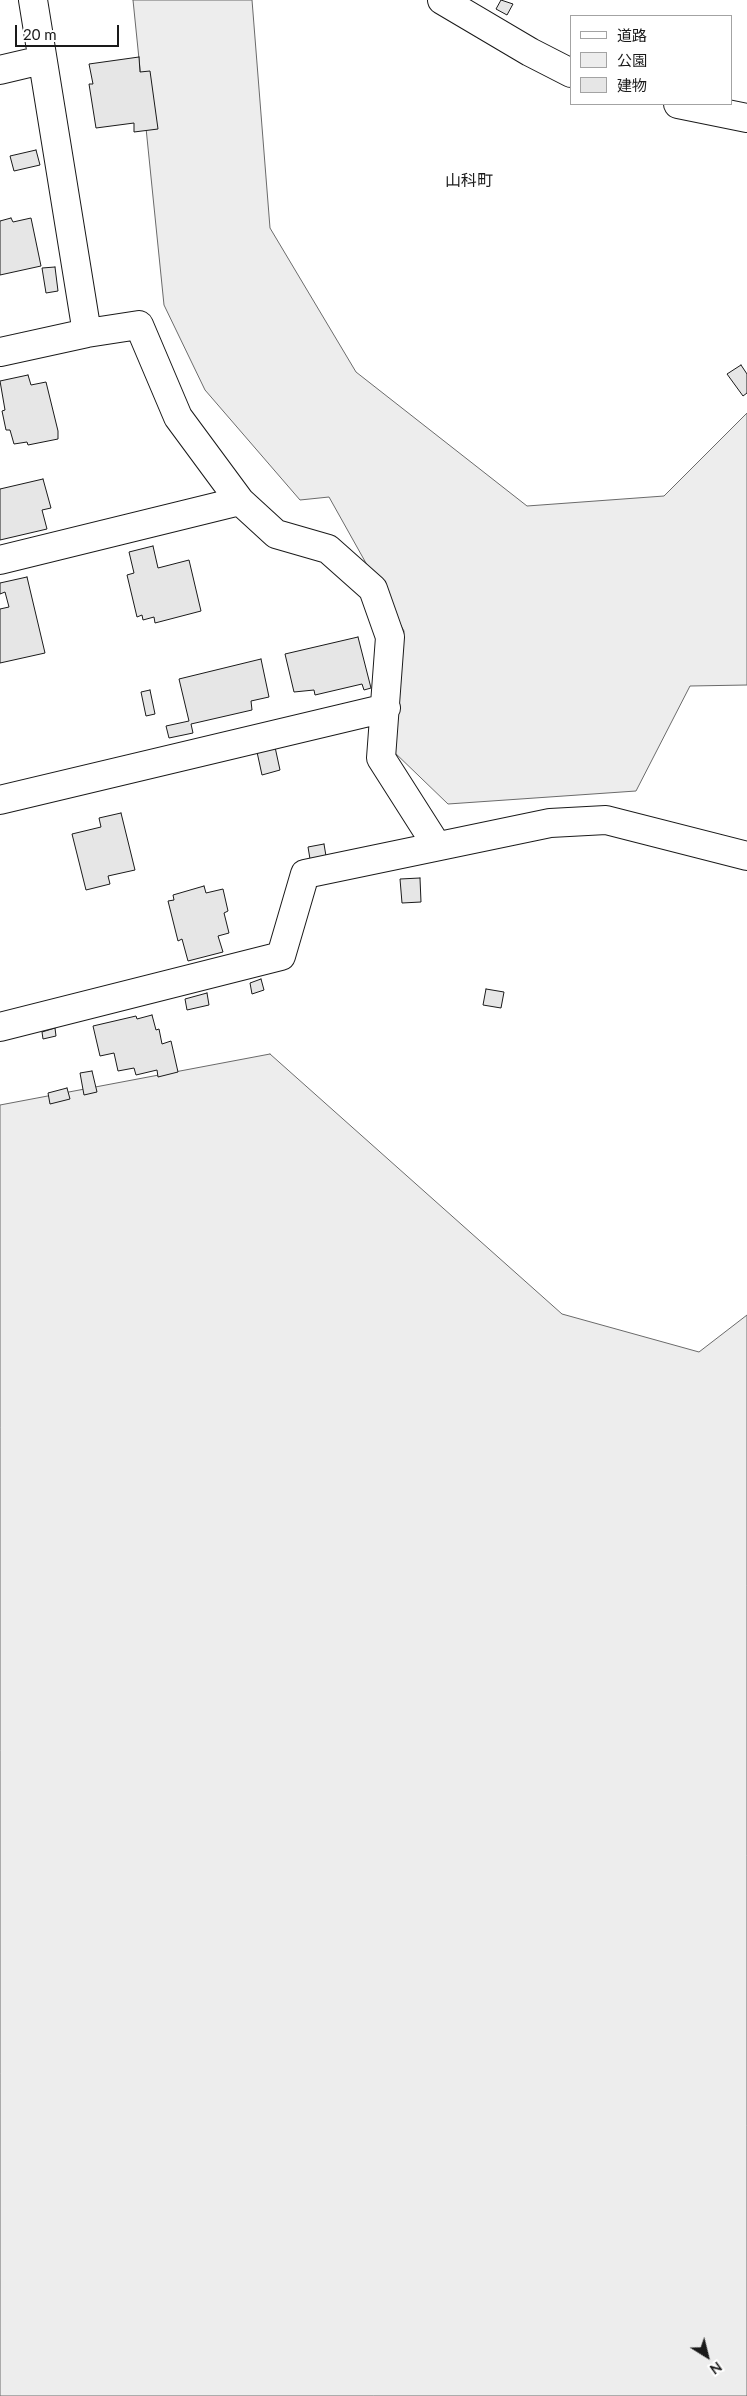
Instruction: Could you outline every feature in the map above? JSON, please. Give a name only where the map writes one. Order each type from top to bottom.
[{"type":"street","points":[[33,0],[87,333]]},
{"type":"street","points":[[442,0],[530,52],[570,72]]},
{"type":"street","points":[[0,70],[42,60]]},
{"type":"street","points":[[683,105],[747,118]]},
{"type":"street","points":[[0,352],[87,333],[139,325],[178,417],[240,501],[276,534],[328,549],[373,589],[390,637],[381,758],[437,846]]},
{"type":"street","points":[[0,560],[240,501]]},
{"type":"street","points":[[0,800],[386,708]]},
{"type":"street","points":[[0,1027],[281,956],[305,874],[550,823],[606,820],[747,856]]},
{"type":"green space","points":[[133,0],[252,0],[270,228],[356,372],[527,506],[664,496],[747,413],[747,685],[690,686],[636,791],[448,804],[392,750],[404,631],[329,497],[300,500],[205,390],[164,305]]},
{"type":"green space","points":[[270,1054],[562,1314],[699,1352],[747,1315],[747,2396],[0,2396],[0,1105]]},
{"type":"building","points":[[501,0],[513,4],[507,15],[496,9]]},
{"type":"building","points":[[139,57],[140,72],[150,71],[158,129],[134,132],[134,123],[96,128],[89,84],[93,84],[89,64]]},
{"type":"building","points":[[36,150],[40,165],[14,171],[10,156]]},
{"type":"building","points":[[11,218],[13,222],[31,218],[41,266],[0,275],[0,221]]},
{"type":"building","points":[[55,267],[58,291],[46,293],[42,268]]},
{"type":"building","points":[[741,365],[747,374],[747,393],[743,396],[727,374]]},
{"type":"building","points":[[28,375],[31,385],[46,382],[58,431],[58,439],[28,445],[27,442],[14,444],[10,430],[6,430],[2,411],[5,410],[0,381]]},
{"type":"building","points":[[43,479],[51,508],[42,510],[47,529],[0,540],[0,489]]},
{"type":"building","points":[[153,546],[158,568],[189,560],[201,611],[155,623],[154,617],[143,620],[142,615],[137,617],[127,575],[134,573],[129,552]]},
{"type":"building","points":[[27,577],[45,653],[0,663],[0,609],[9,607],[5,592],[0,594],[0,583]]},
{"type":"building","points":[[358,637],[371,688],[364,690],[362,684],[315,695],[314,690],[294,692],[285,654]]},
{"type":"building","points":[[261,659],[269,697],[251,701],[252,710],[191,724],[193,733],[169,738],[166,726],[189,721],[179,679]]},
{"type":"building","points":[[150,690],[155,714],[146,716],[141,692]]},
{"type":"building","points":[[275,747],[280,770],[262,775],[257,752]]},
{"type":"building","points":[[121,813],[135,870],[108,876],[110,884],[86,890],[72,834],[101,827],[99,818]]},
{"type":"building","points":[[324,844],[326,856],[310,859],[308,847]]},
{"type":"building","points":[[420,878],[421,902],[402,903],[400,879]]},
{"type":"building","points":[[204,886],[206,893],[223,889],[228,911],[224,913],[229,933],[218,936],[223,952],[188,961],[182,939],[178,941],[168,901],[174,900],[173,895]]},
{"type":"building","points":[[261,979],[264,990],[252,994],[250,983]]},
{"type":"building","points":[[486,989],[504,992],[501,1008],[483,1005]]},
{"type":"building","points":[[207,993],[209,1005],[187,1010],[185,999]]},
{"type":"building","points":[[152,1015],[156,1030],[159,1029],[162,1044],[171,1041],[178,1072],[158,1077],[157,1070],[136,1075],[134,1068],[118,1071],[114,1053],[100,1056],[93,1026],[136,1016],[137,1019]]},
{"type":"building","points":[[55,1028],[56,1036],[43,1039],[42,1032]]},
{"type":"building","points":[[92,1071],[97,1092],[84,1095],[80,1073]]},
{"type":"building","points":[[67,1088],[70,1099],[50,1104],[48,1093]]},
{"type":"district","name":"山科町","points":[[469,181]]}]
